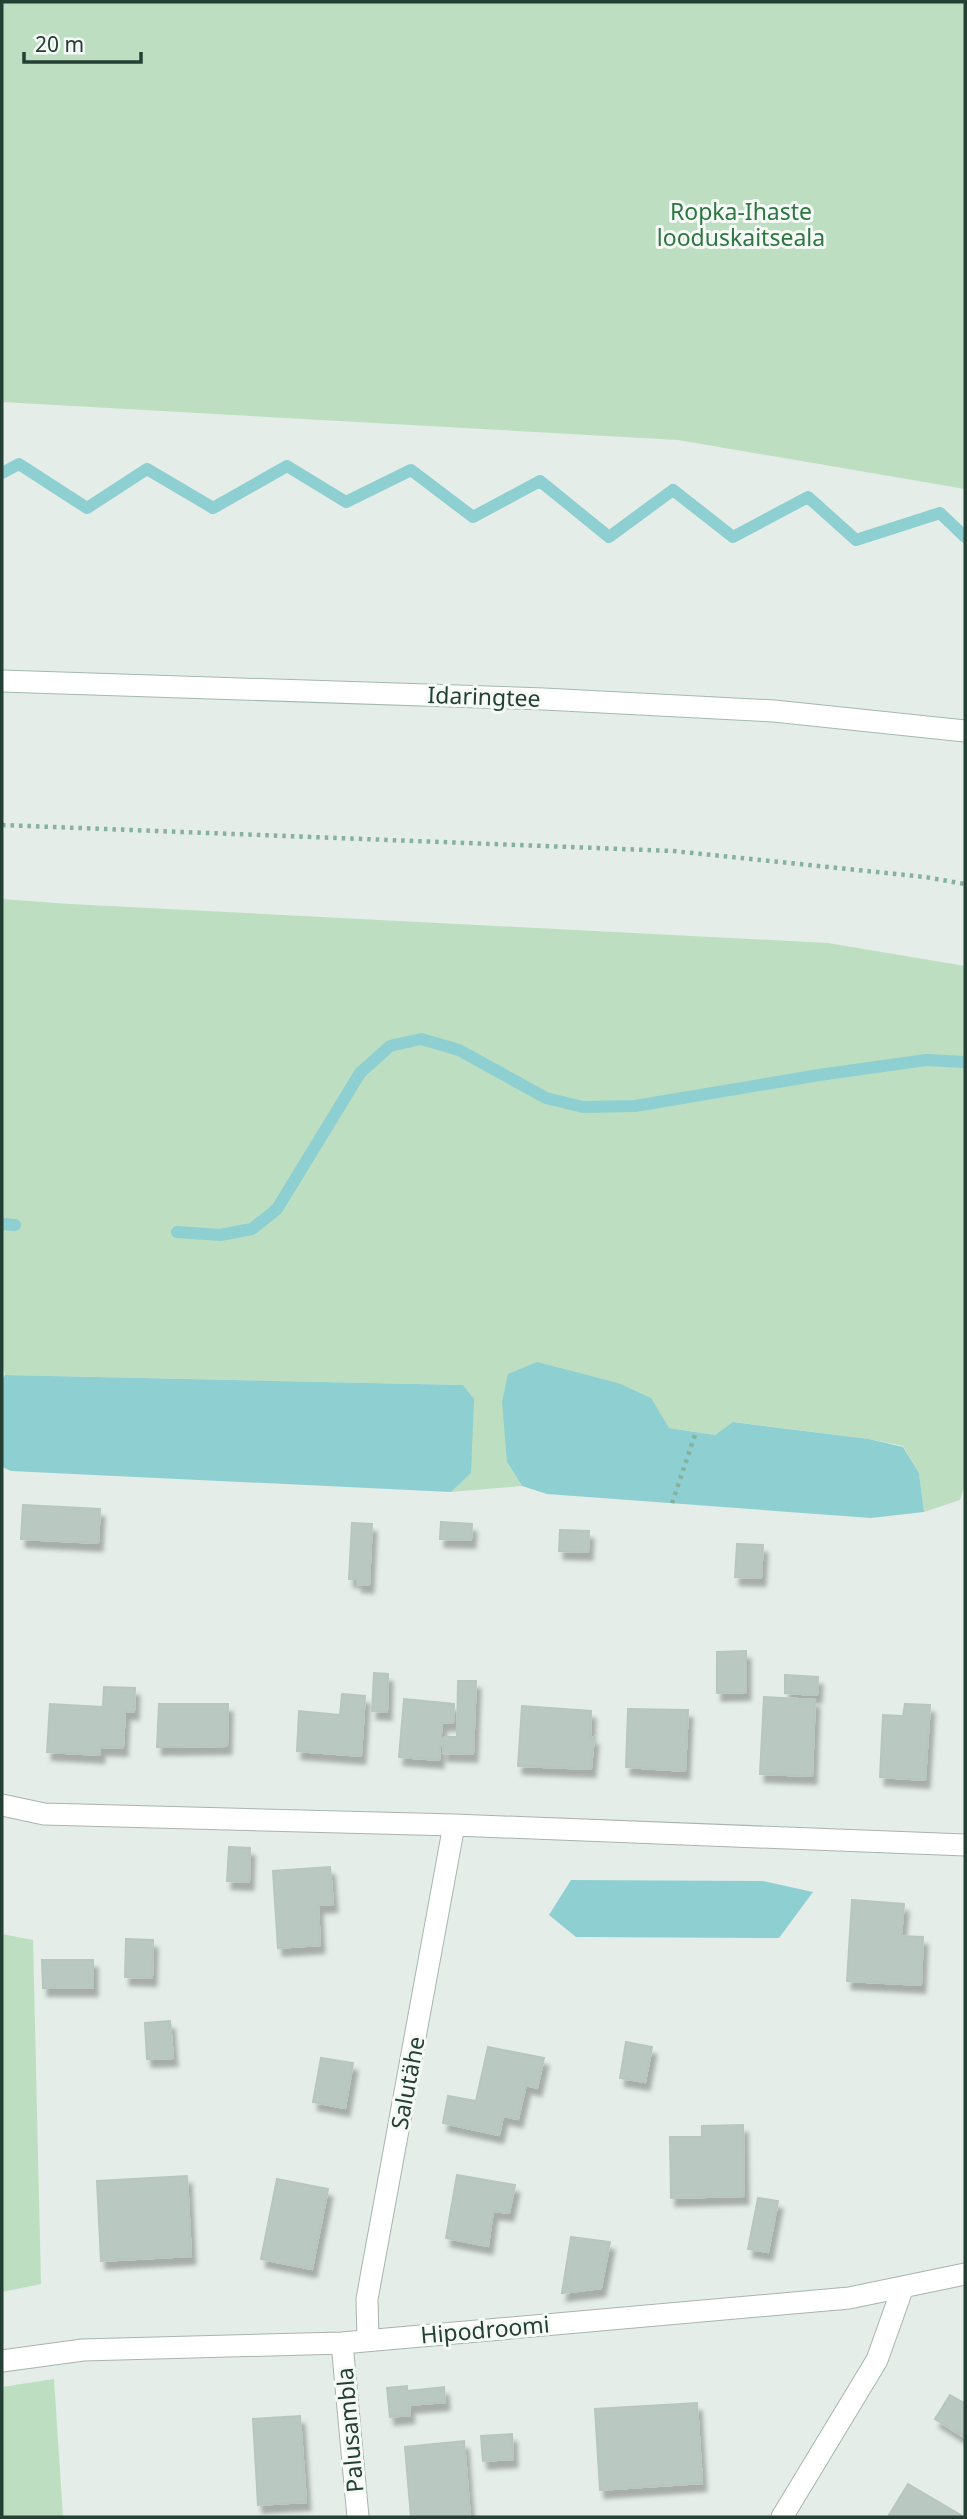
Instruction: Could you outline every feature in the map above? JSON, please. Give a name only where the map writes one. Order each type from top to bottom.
[{"type":"street","name":"Idaringtee","points":[[2,681],[611,702],[774,711],[965,731]]},
{"type":"street","points":[[2,1805],[44,1814],[454,1825],[965,1845]]},
{"type":"street","name":"Salutähe","points":[[368,2340],[367,2299],[454,1825]]},
{"type":"street","name":"Hipodroomi","points":[[2,2361],[83,2350],[342,2343],[849,2298],[965,2274]]},
{"type":"street","points":[[782,2517],[877,2360],[903,2287]]},
{"type":"street","name":"Palusambla","points":[[342,2343],[358,2517]]},
{"type":"path","points":[[2,825],[673,851],[925,877],[965,884]]},
{"type":"path","points":[[672,1503],[696,1432]]},
{"type":"green space","name":"Ropka-Ihaste looduskaitseala","points":[[2,2],[965,2],[965,489],[678,440],[2,402]]},
{"type":"green space","points":[[2,899],[828,943],[965,966],[965,1484],[960,1500],[924,1512],[919,1473],[903,1446],[869,1439],[734,1422],[715,1435],[669,1428],[507,1462],[522,1486],[451,1492],[471,1472],[463,1385],[5,1375],[2,1362]]},
{"type":"green space","points":[[2,1934],[33,1940],[41,2284],[2,2292]]},
{"type":"green space","points":[[54,2379],[63,2517],[2,2517],[2,2387]]},
{"type":"water","points":[[537,1362],[618,1383],[651,1398],[669,1428],[715,1435],[733,1422],[869,1439],[903,1447],[919,1473],[924,1512],[871,1518],[547,1494],[522,1486],[507,1462],[502,1402],[508,1374]]},
{"type":"water","points":[[5,1375],[463,1385],[474,1399],[471,1473],[451,1492],[11,1471],[2,1467],[2,1379]]},
{"type":"water","points":[[571,1880],[763,1881],[813,1892],[779,1938],[576,1937],[549,1915]]},
{"type":"building","points":[[23,1505],[100,1509],[98,1543],[21,1539]]},
{"type":"building","points":[[441,1522],[472,1524],[471,1540],[440,1539]]},
{"type":"building","points":[[352,1523],[372,1524],[369,1585],[357,1584],[357,1579],[349,1579]]},
{"type":"building","points":[[560,1530],[589,1531],[588,1552],[559,1551]]},
{"type":"building","points":[[737,1544],[763,1545],[761,1578],[735,1577]]},
{"type":"building","points":[[746,1651],[746,1692],[717,1693],[717,1652]]},
{"type":"building","points":[[374,1673],[388,1674],[387,1712],[372,1711]]},
{"type":"building","points":[[785,1675],[818,1677],[817,1695],[785,1693]]},
{"type":"building","points":[[458,1681],[476,1681],[473,1754],[443,1753],[444,1737],[457,1737]]},
{"type":"building","points":[[104,1687],[135,1688],[134,1712],[125,1711],[123,1748],[100,1747],[100,1755],[47,1752],[50,1704],[103,1707]]},
{"type":"building","points":[[342,1694],[365,1696],[361,1756],[297,1751],[299,1711],[340,1715]]},
{"type":"building","points":[[764,1697],[815,1700],[812,1776],[760,1774]]},
{"type":"building","points":[[404,1699],[454,1704],[453,1723],[442,1722],[439,1760],[399,1757]]},
{"type":"building","points":[[159,1704],[228,1704],[227,1746],[157,1747]]},
{"type":"building","points":[[905,1704],[930,1705],[925,1780],[880,1777],[883,1715],[903,1716]]},
{"type":"building","points":[[522,1706],[591,1711],[590,1739],[594,1737],[591,1769],[518,1766]]},
{"type":"building","points":[[628,1709],[688,1710],[685,1771],[626,1767]]},
{"type":"building","points":[[229,1847],[250,1848],[249,1882],[227,1881]]},
{"type":"building","points":[[330,1867],[333,1904],[318,1905],[320,1945],[278,1948],[273,1871]]},
{"type":"building","points":[[852,1900],[904,1904],[901,1936],[923,1937],[921,1985],[847,1981]]},
{"type":"building","points":[[126,1939],[153,1940],[152,1978],[125,1977]]},
{"type":"building","points":[[42,1960],[93,1960],[93,1988],[43,1988]]},
{"type":"building","points":[[170,2021],[173,2058],[147,2059],[145,2023]]},
{"type":"building","points":[[626,2042],[652,2047],[645,2082],[620,2078]]},
{"type":"building","points":[[488,2047],[544,2058],[537,2088],[526,2085],[518,2119],[503,2116],[499,2135],[443,2123],[448,2096],[476,2101]]},
{"type":"building","points":[[321,2058],[353,2063],[345,2108],[313,2102]]},
{"type":"building","points":[[743,2125],[744,2196],[671,2198],[670,2137],[702,2137],[702,2126]]},
{"type":"building","points":[[457,2175],[515,2185],[509,2213],[493,2211],[488,2246],[446,2238]]},
{"type":"building","points":[[187,2176],[191,2256],[101,2261],[97,2181]]},
{"type":"building","points":[[277,2179],[328,2189],[312,2269],[261,2259]]},
{"type":"building","points":[[758,2198],[778,2201],[768,2252],[748,2249]]},
{"type":"building","points":[[571,2237],[610,2242],[601,2288],[562,2293]]},
{"type":"building","points":[[407,2386],[407,2391],[444,2387],[445,2402],[409,2405],[410,2415],[390,2417],[387,2388]]},
{"type":"building","points":[[950,2395],[964,2403],[965,2401],[965,2438],[935,2419]]},
{"type":"building","points":[[697,2403],[702,2483],[600,2490],[595,2409]]},
{"type":"building","points":[[300,2416],[306,2502],[258,2505],[253,2419]]},
{"type":"building","points":[[512,2434],[513,2459],[483,2461],[481,2436]]},
{"type":"building","points":[[464,2441],[470,2517],[411,2517],[405,2447]]},
{"type":"building","points":[[908,2484],[964,2517],[889,2515]]},
{"type":"waterway","points":[[2,473],[19,464],[87,508],[147,469],[213,508],[287,466],[346,502],[411,470],[473,517],[540,481],[609,537],[673,490],[733,537],[808,497],[856,540],[940,513],[965,537]]},
{"type":"waterway","points":[[177,1232],[220,1235],[252,1229],[277,1209],[360,1073],[390,1046],[421,1039],[459,1050],[546,1098],[583,1107],[635,1106],[926,1060],[965,1062]]},
{"type":"waterway","points":[[2,1224],[15,1225]]}]
